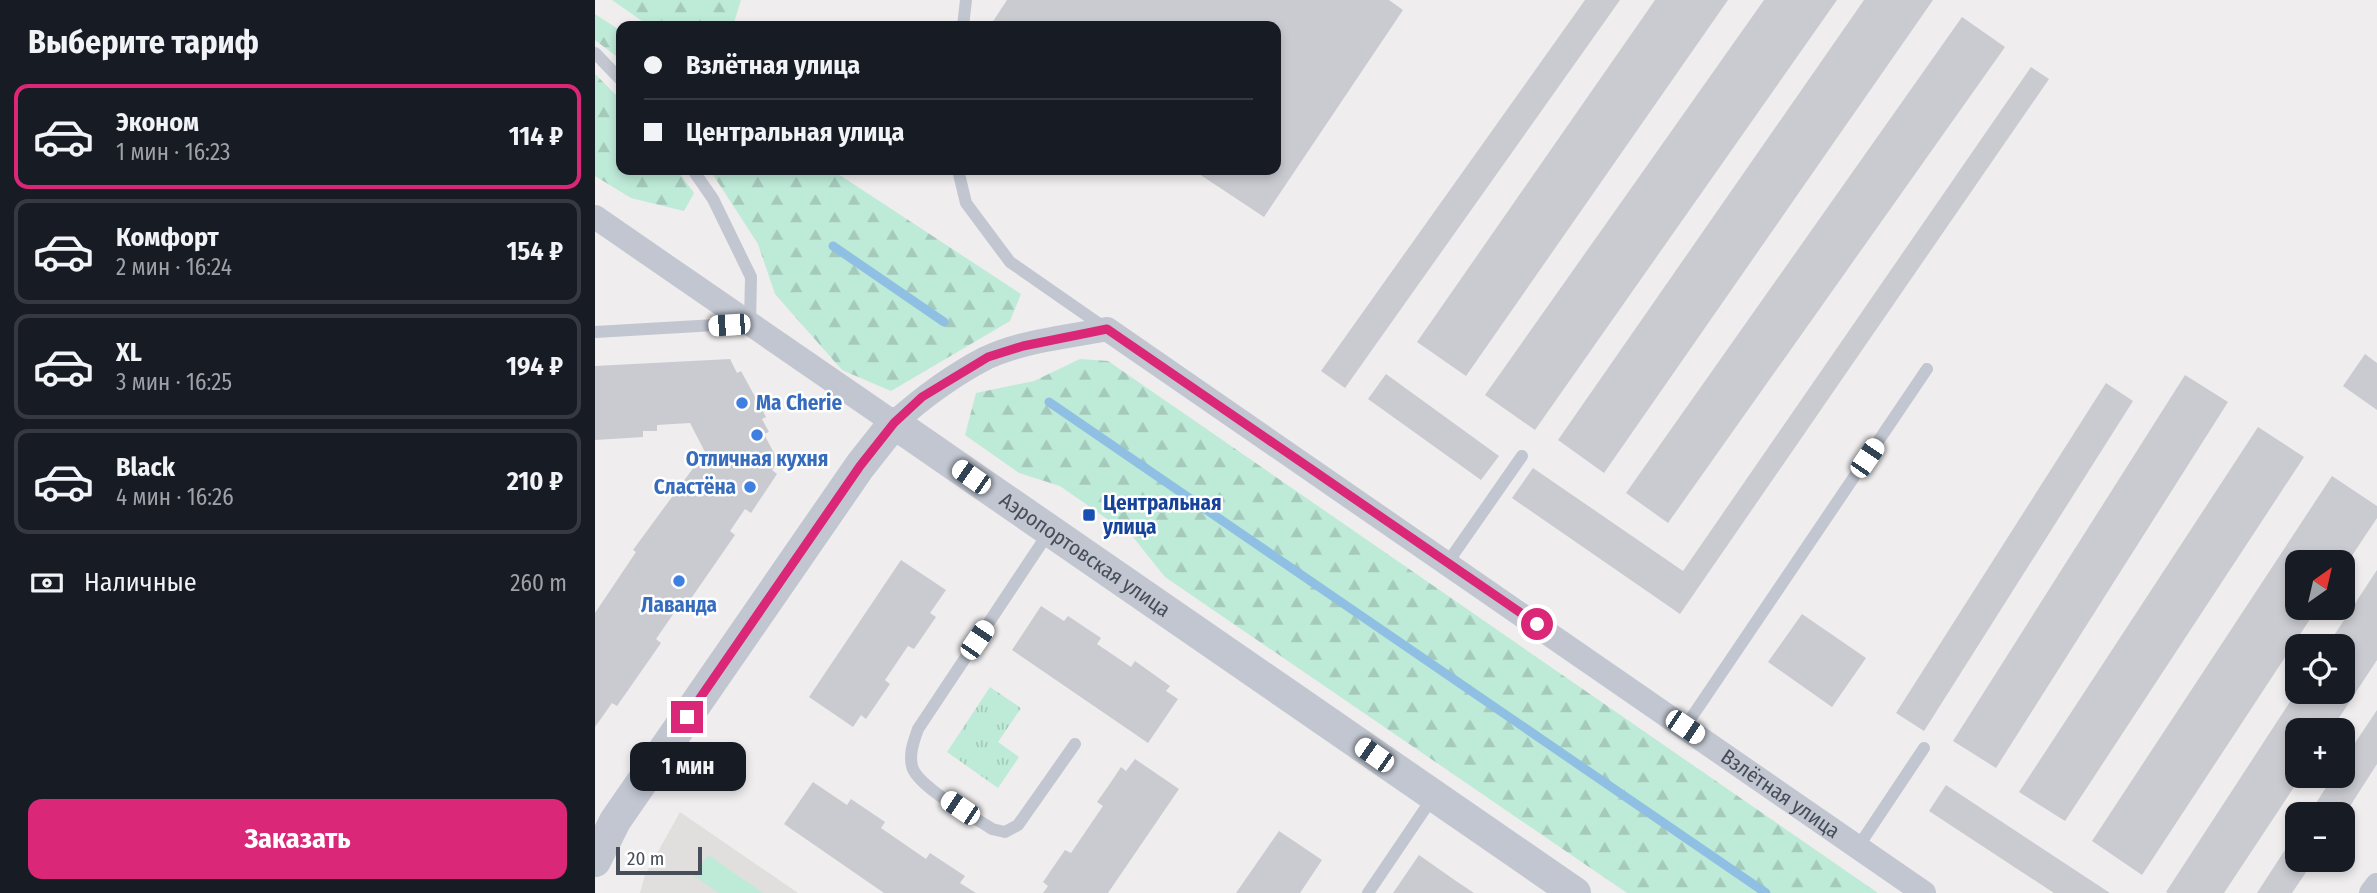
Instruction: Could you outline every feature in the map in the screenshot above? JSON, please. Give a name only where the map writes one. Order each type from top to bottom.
[{"type":"street","name":"Аэропортовская улица","points":[[595,217],[1575,893]]},
{"type":"street","points":[[597,852],[615,821],[860,466],[894,423],[922,397],[988,357],[1023,346],[1107,329]]},
{"type":"street","name":"Взлётная улица","points":[[1107,329],[1924,893]]},
{"type":"lane","points":[[964,21],[966,0]]},
{"type":"lane","points":[[595,53],[616,75]]},
{"type":"lane","points":[[595,332],[750,323],[751,277],[713,199],[696,175]]},
{"type":"lane","points":[[959,175],[965,202],[1010,262],[1107,329]]},
{"type":"lane","points":[[1685,727],[1927,369]]},
{"type":"lane","points":[[1448,562],[1522,456]]},
{"type":"lane","points":[[1049,532],[918,729],[911,749],[912,769],[924,784],[992,829],[1005,832],[1018,825],[1075,744]]},
{"type":"lane","points":[[1858,847],[1924,748]]},
{"type":"lane","points":[[1368,893],[1433,797]]},
{"type":"shaded area","points":[[680,812],[798,893],[640,893],[645,875]]},
{"type":"green space","points":[[612,0],[741,0],[735,21],[642,21]]},
{"type":"green space","points":[[595,14],[616,28],[616,56],[595,40]]},
{"type":"green space","points":[[595,74],[616,95],[616,175],[681,175],[694,193],[684,211],[631,198],[595,176]]},
{"type":"green space","points":[[713,175],[840,175],[1021,294],[1010,321],[891,391],[842,370],[775,294],[758,244]]},
{"type":"green space","points":[[1080,359],[1108,361],[1878,893],[1627,893],[1165,577],[1133,537],[1060,486],[1019,473],[965,435],[976,393],[1034,381]]},
{"type":"green space","points":[[990,687],[1021,708],[998,742],[1019,757],[998,788],[947,752]]},
{"type":"green space","points":[[708,855],[763,893],[719,893],[694,876]]},
{"type":"building","points":[[1007,0],[1389,0],[1403,10],[1264,217],[1201,175],[1281,175],[1281,21],[993,21]]},
{"type":"building","points":[[1585,0],[1620,0],[1345,388],[1321,371]]},
{"type":"building","points":[[1655,0],[1728,0],[1466,376],[1417,342]]},
{"type":"building","points":[[1764,0],[1837,0],[1535,430],[1485,395]]},
{"type":"building","points":[[1864,0],[1933,0],[1604,473],[1558,440]]},
{"type":"building","points":[[1962,17],[2005,47],[1668,523],[1626,493]]},
{"type":"building","points":[[2031,67],[2049,79],[1680,614],[1512,498],[1533,468],[1683,571]]},
{"type":"building","points":[[2365,354],[2377,363],[2377,410],[2343,386]]},
{"type":"building","points":[[730,359],[737,373],[741,371],[766,417],[762,419],[769,432],[764,434],[778,461],[772,470],[777,474],[751,513],[745,509],[730,531],[735,535],[690,600],[685,597],[656,639],[661,643],[617,706],[612,703],[595,727],[595,613],[636,552],[633,550],[705,452],[690,423],[657,425],[657,431],[643,431],[643,437],[595,440],[595,366]]},
{"type":"building","points":[[1386,374],[1499,456],[1481,480],[1368,399]]},
{"type":"building","points":[[2185,375],[2228,402],[1996,768],[1953,741]]},
{"type":"building","points":[[2106,383],[2133,401],[1924,731],[1896,713]]},
{"type":"building","points":[[2258,427],[2304,457],[2065,821],[2019,792]]},
{"type":"building","points":[[2332,476],[2377,506],[2377,518],[2355,551],[2285,550],[2285,620],[2309,620],[2300,634],[2285,634],[2285,657],[2142,875],[2092,841]]},
{"type":"building","points":[[901,560],[946,590],[930,613],[936,617],[914,649],[908,646],[885,680],[890,684],[866,719],[861,715],[853,727],[809,697]]},
{"type":"building","points":[[2377,570],[2377,660],[2355,693],[2355,634],[2335,634],[2344,620],[2355,620],[2355,603]]},
{"type":"building","points":[[1041,606],[1064,621],[1068,616],[1101,638],[1097,644],[1131,667],[1135,661],[1170,686],[1166,691],[1178,699],[1148,743],[1012,650]]},
{"type":"building","points":[[1802,614],[1866,658],[1832,707],[1768,662]]},
{"type":"building","points":[[2289,704],[2348,704],[2339,718],[2285,718],[2285,788],[2293,788],[2224,893],[2166,892]]},
{"type":"building","points":[[2377,710],[2377,764],[2353,802],[2317,802],[2326,788],[2355,788],[2355,743]]},
{"type":"building","points":[[1135,759],[1179,789],[1108,893],[1043,893],[1048,886],[1043,882],[1065,850],[1071,853],[1103,806],[1097,802],[1121,767],[1126,771]]},
{"type":"building","points":[[813,782],[847,805],[851,799],[885,822],[881,828],[926,859],[930,853],[965,876],[960,883],[976,893],[884,893],[784,824]]},
{"type":"building","points":[[1946,785],[2110,893],[2054,893],[1929,811]]},
{"type":"building","points":[[1279,831],[1322,860],[1300,893],[1236,893]]},
{"type":"building","points":[[2285,850],[2285,872],[2306,872],[2292,893],[2257,893]]},
{"type":"building","points":[[1419,855],[1456,881],[1474,893],[1393,893]]},
{"type":"waterway","points":[[833,246],[944,322]]},
{"type":"waterway","points":[[1049,402],[1766,893]]},
{"type":"place","name":"Ma Cherie","points":[[742,403]]},
{"type":"place","name":"Отличная кухня","points":[[757,435]]},
{"type":"place","name":"Сластёна","points":[[750,487]]},
{"type":"place","name":"Центральная улица","points":[[1089,515]]},
{"type":"place","name":"Лаванда","points":[[679,581]]},
{"type":"route","points":[[687,717],[860,466],[894,423],[922,397],[988,357],[1023,346],[1107,329],[1537,624]]}]
